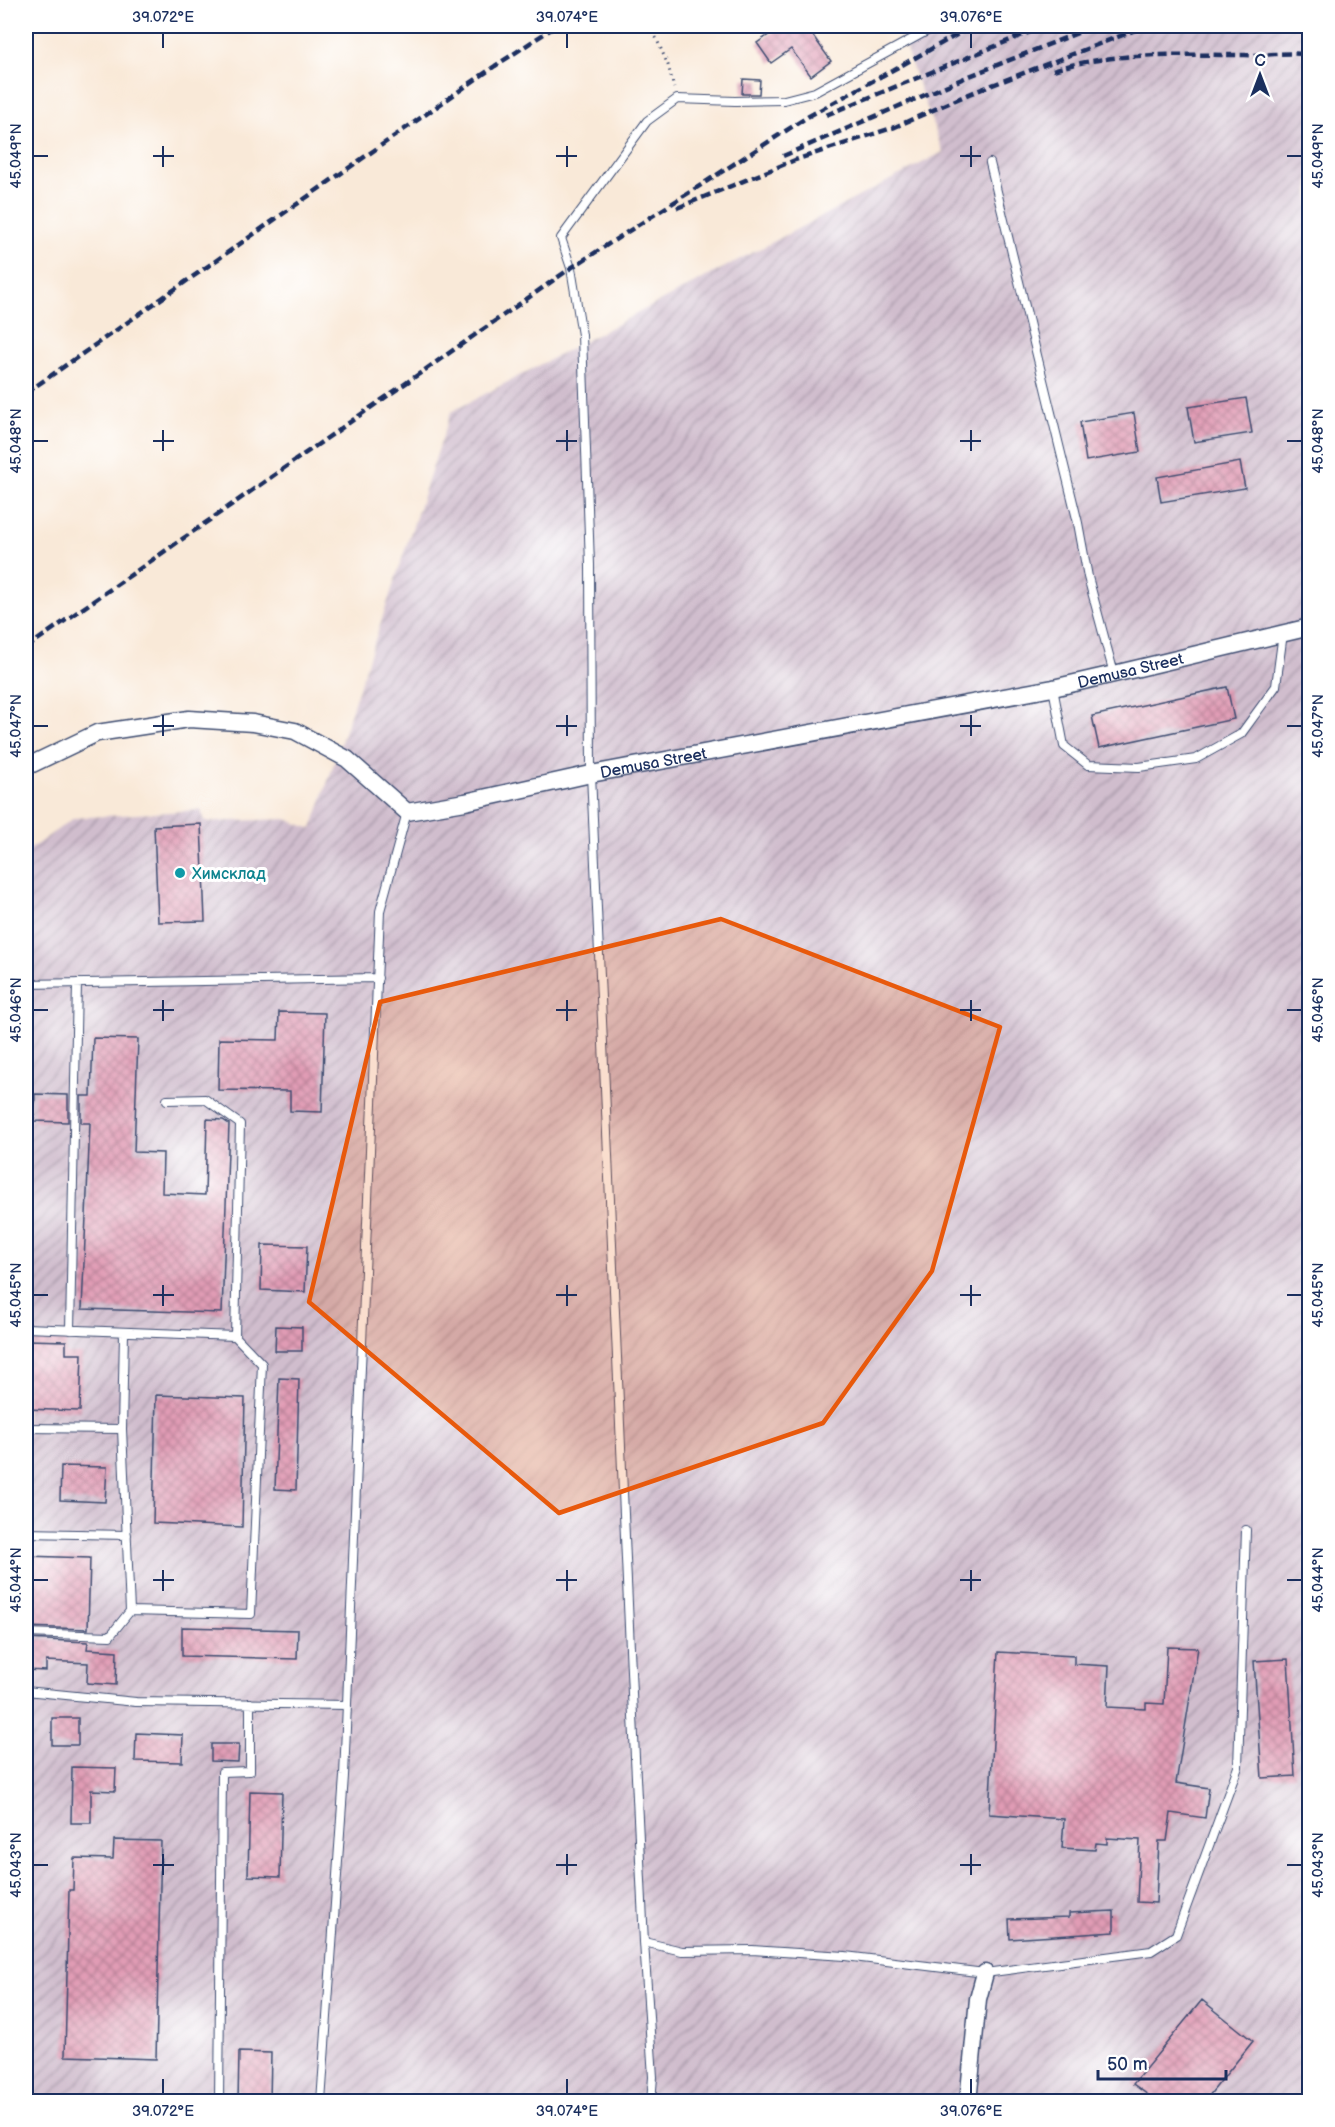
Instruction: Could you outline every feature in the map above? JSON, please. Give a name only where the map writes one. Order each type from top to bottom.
[{"type":"street","name":"Demusa Street","points":[[407,812],[465,802],[591,774],[1053,688],[1310,627]]},
{"type":"street","points":[[26,767],[97,733],[189,719],[254,723],[296,731],[347,759],[407,812]]},
{"type":"street","points":[[968,2102],[978,1999],[985,1973]]},
{"type":"lane","points":[[651,2102],[653,2077],[644,1942],[591,774],[590,565],[582,335],[572,268],[561,238],[647,121],[677,99],[735,102],[784,100],[815,92],[936,26]]},
{"type":"lane","points":[[990,163],[1078,523],[1088,577],[1114,674]]},
{"type":"lane","points":[[1053,688],[1064,746],[1088,765],[1139,767],[1196,759],[1241,734],[1276,686],[1283,633]]},
{"type":"lane","points":[[321,2102],[343,1787],[380,911],[407,812]]},
{"type":"lane","points":[[26,984],[378,978]]},
{"type":"lane","points":[[70,1330],[77,983]]},
{"type":"lane","points":[[167,1101],[205,1099],[240,1124],[235,1336]]},
{"type":"lane","points":[[26,1328],[235,1336],[262,1364],[251,1614],[130,1611]]},
{"type":"lane","points":[[26,1633],[110,1636],[130,1611],[122,1429],[124,1333]]},
{"type":"lane","points":[[26,1428],[122,1429]]},
{"type":"lane","points":[[644,1942],[682,1951],[752,1950],[845,1956],[985,1973],[1151,1951],[1176,1935],[1238,1767],[1246,1530]]},
{"type":"lane","points":[[26,1533],[127,1535]]},
{"type":"lane","points":[[26,1691],[136,1702],[347,1705]]},
{"type":"lane","points":[[219,2102],[222,1772],[250,1771],[250,1703]]},
{"type":"path","points":[[651,26],[668,65],[677,99]]},
{"type":"highlighted area","points":[[721,919],[1000,1027],[932,1271],[823,1423],[559,1513],[309,1302],[380,1002]]},
{"type":"shaded area","points":[[902,26],[1309,26],[1309,2101],[26,2101],[26,852],[74,818],[201,810],[205,822],[286,819],[312,829],[451,412],[943,152],[898,28]]},
{"type":"building","points":[[782,26],[806,26],[831,61],[811,76],[791,49],[771,63],[757,43]]},
{"type":"building","points":[[743,79],[760,80],[759,94],[742,94]]},
{"type":"building","points":[[1246,398],[1252,433],[1194,442],[1188,407]]},
{"type":"building","points":[[1134,413],[1140,452],[1086,461],[1080,422]]},
{"type":"building","points":[[1240,462],[1245,488],[1161,502],[1157,477]]},
{"type":"building","points":[[1227,687],[1234,719],[1099,748],[1092,716]]},
{"type":"building","name":"Химсклад","points":[[201,824],[205,921],[158,922],[154,826]]},
{"type":"building","points":[[279,1012],[325,1013],[322,1112],[290,1111],[290,1091],[218,1090],[219,1039],[278,1040]]},
{"type":"building","points":[[93,1038],[138,1039],[134,1152],[163,1153],[162,1193],[205,1195],[207,1119],[223,1120],[229,1124],[222,1313],[82,1309],[90,1123],[81,1123],[81,1096],[91,1096]]},
{"type":"building","points":[[35,1094],[68,1095],[68,1122],[34,1121]]},
{"type":"building","points":[[262,1245],[307,1246],[305,1292],[261,1290]]},
{"type":"building","points":[[276,1326],[302,1327],[302,1351],[275,1351]]},
{"type":"building","points":[[26,1340],[66,1341],[66,1354],[82,1354],[80,1411],[26,1409]]},
{"type":"building","points":[[279,1378],[299,1379],[296,1490],[275,1489]]},
{"type":"building","points":[[156,1395],[245,1398],[242,1527],[153,1523]]},
{"type":"building","points":[[61,1466],[107,1467],[105,1502],[60,1500]]},
{"type":"building","points":[[26,1556],[90,1558],[88,1629],[26,1627]]},
{"type":"building","points":[[182,1627],[298,1630],[297,1659],[182,1656]]},
{"type":"building","points":[[26,1639],[88,1642],[87,1649],[117,1651],[116,1685],[87,1683],[88,1663],[46,1661],[46,1671],[26,1670]]},
{"type":"building","points":[[1167,1647],[1198,1648],[1176,1783],[1209,1788],[1205,1818],[1171,1813],[1167,1841],[1159,1841],[1156,1903],[1137,1902],[1140,1840],[1107,1838],[1107,1844],[1096,1843],[1095,1850],[1062,1848],[1064,1819],[989,1814],[998,1652],[1074,1656],[1074,1664],[1109,1666],[1107,1707],[1146,1709],[1146,1703],[1164,1704]]},
{"type":"building","points":[[1288,1659],[1295,1776],[1262,1778],[1254,1661]]},
{"type":"building","points":[[52,1718],[78,1718],[78,1745],[52,1745]]},
{"type":"building","points":[[136,1733],[183,1735],[182,1762],[135,1761]]},
{"type":"building","points":[[211,1744],[239,1744],[238,1762],[211,1761]]},
{"type":"building","points":[[72,1767],[116,1768],[115,1791],[91,1790],[91,1823],[71,1823]]},
{"type":"building","points":[[250,1791],[282,1792],[280,1877],[248,1876]]},
{"type":"building","points":[[114,1840],[161,1841],[156,2059],[65,2056],[69,1890],[73,1890],[74,1858],[113,1859]]},
{"type":"building","points":[[1114,1911],[1114,1932],[1010,1939],[1009,1919],[1069,1917],[1069,1913]]},
{"type":"building","points":[[1202,2000],[1253,2041],[1204,2102],[1158,2102],[1133,2084]]},
{"type":"building","points":[[239,2052],[271,2053],[270,2102],[238,2102]]},
{"type":"railway","points":[[26,393],[495,66],[556,26]]},
{"type":"railway","points":[[26,648],[571,268],[809,116],[973,26]]},
{"type":"railway","points":[[826,115],[1045,26]]},
{"type":"railway","points":[[783,156],[962,79],[1095,26]]},
{"type":"railway","points":[[677,208],[795,160],[895,127],[969,94],[1146,26]]},
{"type":"railway","points":[[1053,70],[1100,60],[1148,55],[1293,53],[1310,55]]},
{"type":"place","name":"Химсклад","points":[[180,873]]}]
